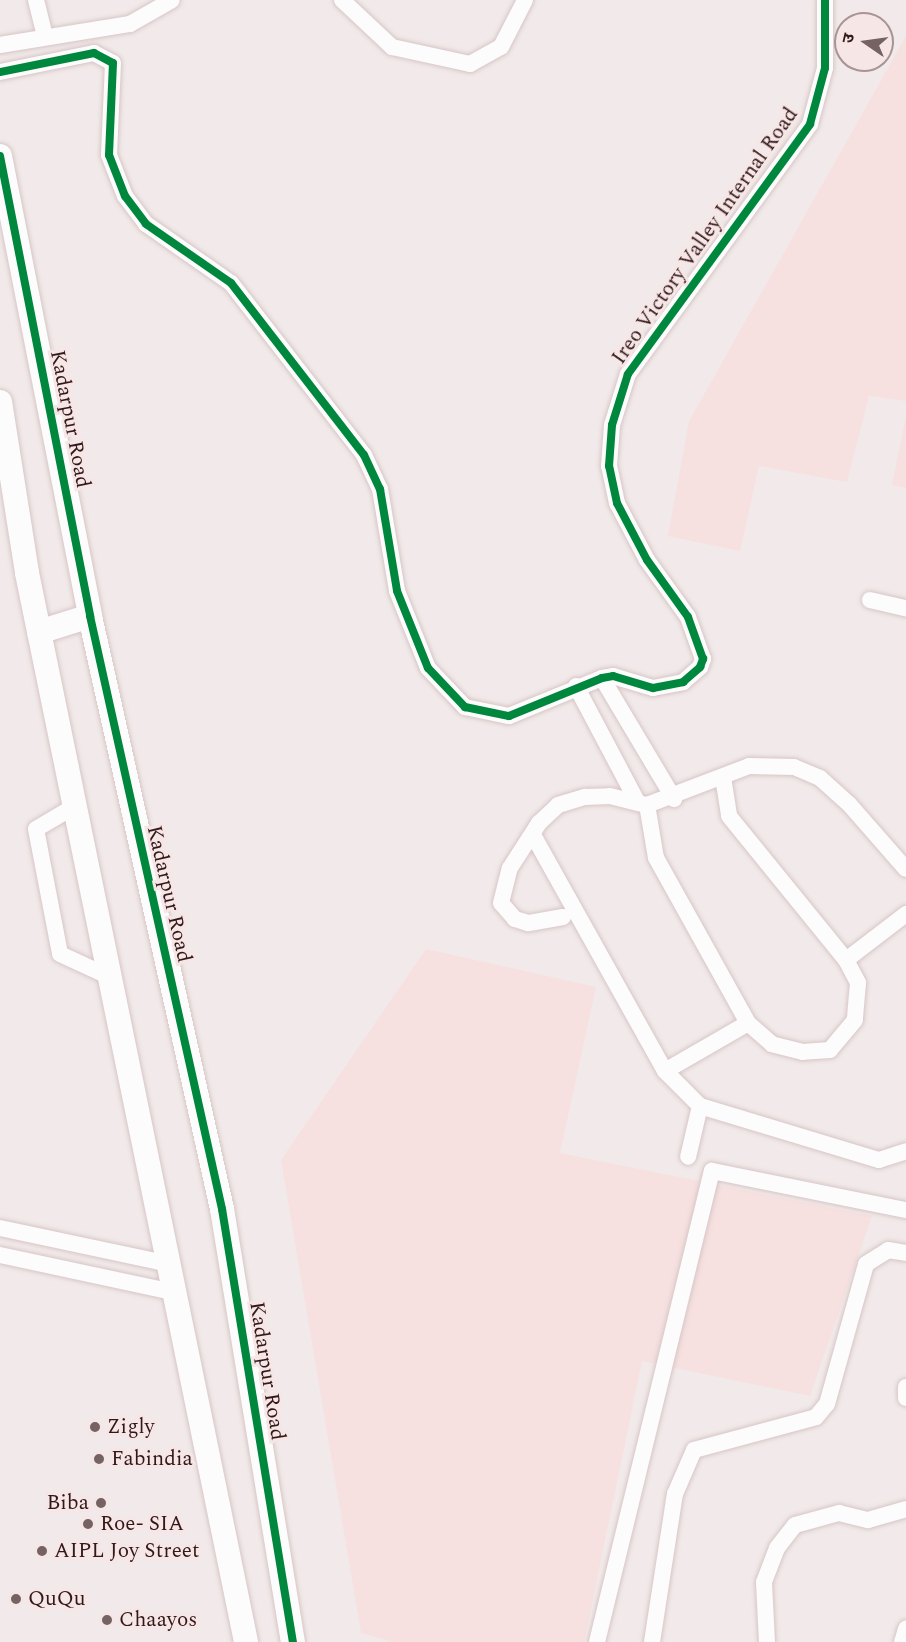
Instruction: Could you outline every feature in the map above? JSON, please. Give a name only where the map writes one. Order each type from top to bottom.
[{"type":"street","points":[[36,0],[41,38]]},
{"type":"street","points":[[0,45],[130,24],[172,0]]},
{"type":"street","points":[[342,0],[392,47],[470,64],[501,47],[525,0]]},
{"type":"street","name":"Ireo Victory Valley Internal Road","points":[[0,72],[93,53],[113,63],[109,155],[125,196],[146,224],[231,283],[364,455],[380,489],[397,591],[441,686],[465,707],[509,716],[576,686],[602,678],[613,676],[653,688],[683,682],[700,667],[703,658],[688,617],[647,560],[616,503],[609,466],[612,425],[628,374],[810,124],[825,68],[825,0]]},
{"type":"street","name":"Kadarpur Road","points":[[0,156],[90,616],[222,1209],[293,1642]]},
{"type":"street","points":[[0,402],[39,632],[170,1264],[178,1293],[246,1642]]},
{"type":"street","points":[[870,600],[906,608]]},
{"type":"street","points":[[39,632],[90,616]]},
{"type":"street","points":[[602,678],[674,799]]},
{"type":"street","points":[[576,686],[643,804],[656,858],[748,1023],[786,1050],[830,1050],[850,1031],[859,1004],[858,983],[846,960],[729,816],[723,777]]},
{"type":"street","points":[[563,917],[528,923],[515,919],[501,903],[510,868],[548,812],[585,797],[643,804],[674,799],[761,763],[809,772],[849,804],[906,869]]},
{"type":"street","points":[[75,806],[36,829],[60,954],[110,977]]},
{"type":"street","points":[[533,835],[665,1071],[700,1106],[879,1160],[906,1151]]},
{"type":"street","points":[[846,960],[906,914]]},
{"type":"street","points":[[665,1071],[748,1023]]},
{"type":"street","points":[[688,1157],[700,1106]]},
{"type":"street","points":[[597,1642],[712,1171],[906,1210]]},
{"type":"street","points":[[0,1228],[170,1264]]},
{"type":"street","points":[[88,1274],[94,1248]]},
{"type":"street","points":[[652,1642],[675,1494],[694,1450],[816,1417],[827,1404],[866,1264],[888,1250],[906,1252]]},
{"type":"street","points":[[0,1255],[178,1293]]},
{"type":"street","points":[[906,1387],[906,1398]]},
{"type":"street","points":[[767,1642],[764,1582],[777,1548],[795,1525],[839,1513],[868,1520],[906,1509]]},
{"type":"street","points":[[902,1642],[906,1629]]},
{"type":"shaded area","points":[[906,36],[906,401],[869,396],[847,482],[759,466],[740,551],[668,536],[689,421],[886,72],[894,72],[894,57]]},
{"type":"shaded area","points":[[906,417],[906,488],[892,485]]},
{"type":"shaded area","points":[[426,949],[596,987],[560,1153],[872,1216],[810,1396],[642,1361],[584,1642],[393,1642],[361,1633],[281,1160]]},
{"type":"cycle path","points":[[0,72],[94,53],[113,63],[109,155],[125,196],[146,224],[231,283],[364,455],[380,489],[397,591],[428,668],[465,707],[509,716],[602,678],[613,676],[653,688],[683,682],[700,667],[703,659],[688,617],[647,560],[617,503],[609,466],[612,425],[628,374],[810,124],[825,68],[825,0]]},
{"type":"cycle path","points":[[0,156],[90,616],[222,1209],[293,1642]]},
{"type":"place","name":"Zigly","points":[[95,1427]]},
{"type":"place","name":"Fabindia","points":[[99,1459]]},
{"type":"place","name":"Biba","points":[[101,1503]]},
{"type":"place","name":"Roe- SIA","points":[[88,1524]]},
{"type":"place","name":"AIPL Joy Street","points":[[42,1551]]},
{"type":"place","name":"QuQu","points":[[16,1599]]},
{"type":"place","name":"Chaayos","points":[[107,1620]]}]
